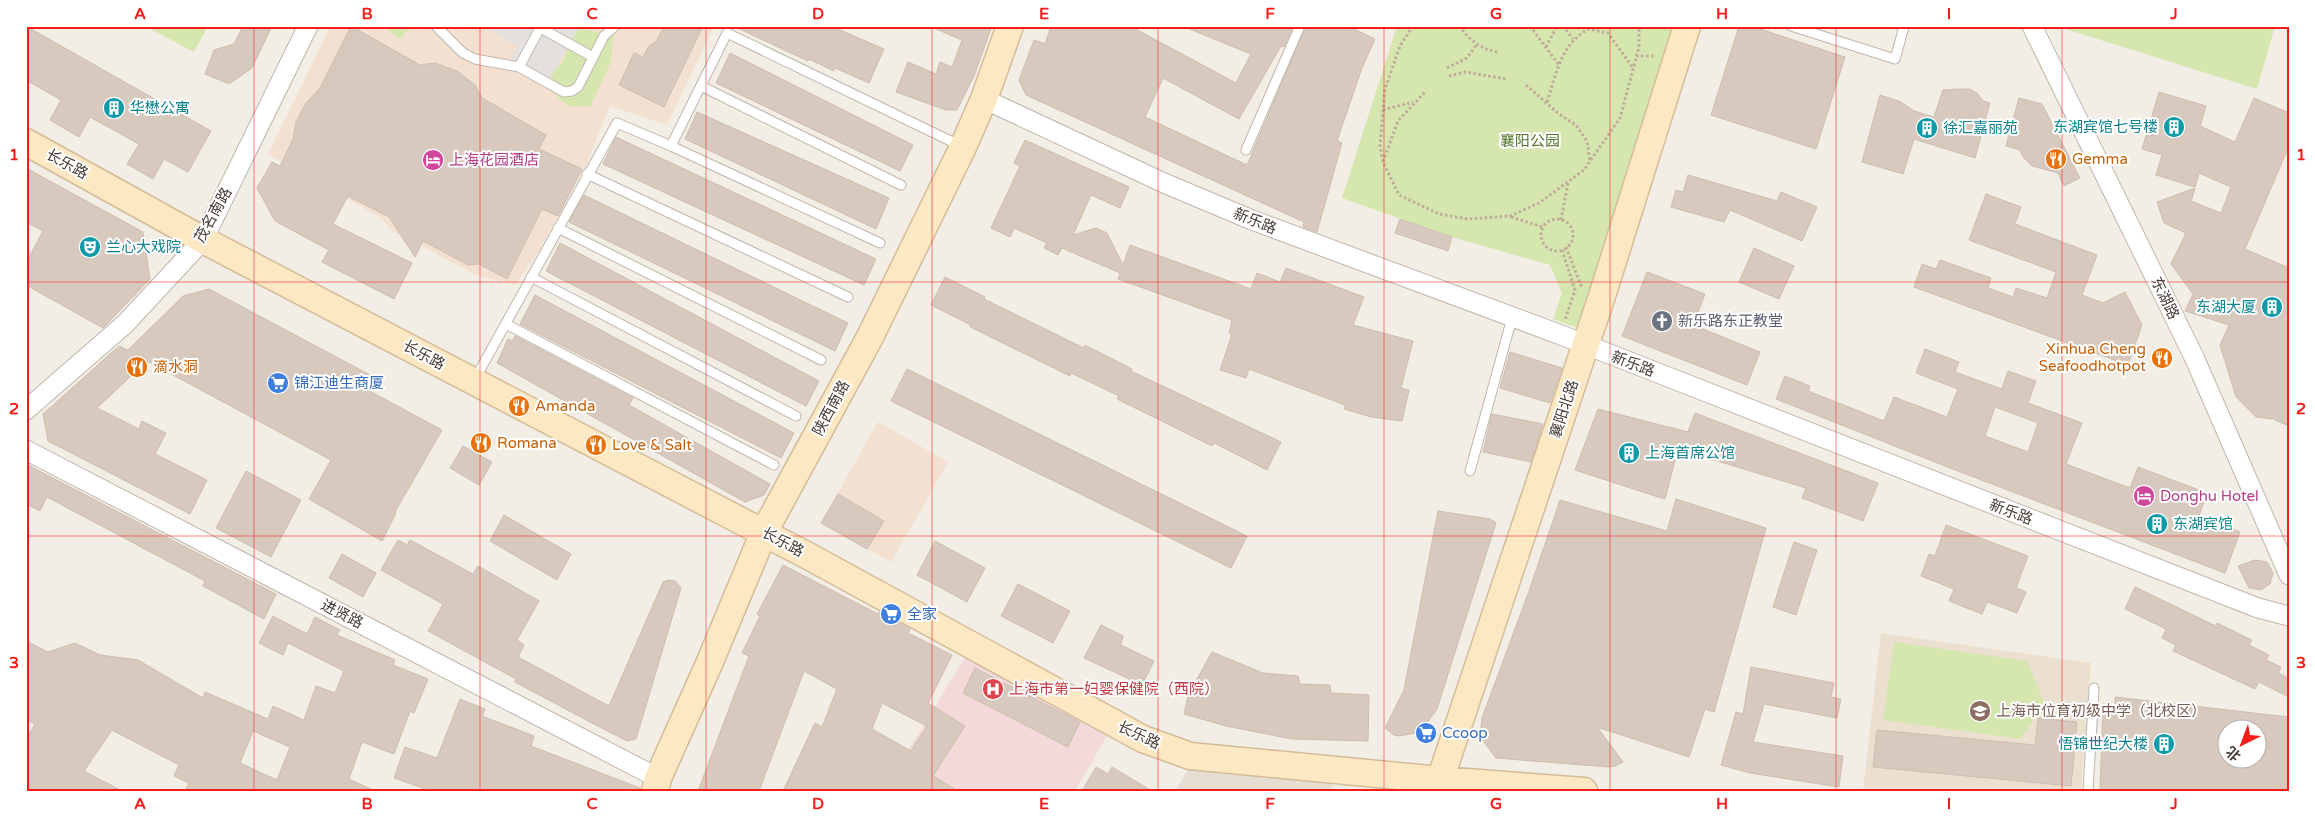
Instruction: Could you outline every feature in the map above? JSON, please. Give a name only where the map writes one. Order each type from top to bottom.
[{"type":"street","name":"茂名南路","points":[[26,410],[125,324],[203,240],[308,26]]},
{"type":"street","name":"陕西南路","points":[[657,784],[764,532],[870,337],[963,147],[984,99],[1010,26]]},
{"type":"street","name":"襄阳北路","points":[[1438,785],[1585,346],[1686,26]]},
{"type":"street","name":"东湖路","points":[[2032,26],[2194,357],[2289,575]]},
{"type":"street","name":"新乐路","points":[[984,99],[1164,183],[1252,220],[1560,335],[2258,608],[2289,616]]},
{"type":"street","name":"长乐路","points":[[26,142],[203,240],[764,532],[1143,739],[1190,756],[1438,785],[1584,791]]},
{"type":"street","name":"进贤路","points":[[26,450],[657,784]]},
{"type":"lane","points":[[436,26],[463,53],[475,59],[519,67],[564,92],[572,91],[578,87],[604,36],[615,26]]},
{"type":"lane","points":[[1246,150],[1300,26]]},
{"type":"lane","points":[[1791,26],[1895,59],[1904,27],[1900,26]]},
{"type":"lane","points":[[519,67],[538,27],[593,57]]},
{"type":"lane","points":[[671,146],[727,33],[963,147]]},
{"type":"lane","points":[[701,86],[901,185]]},
{"type":"lane","points":[[473,381],[617,123],[880,243]]},
{"type":"lane","points":[[587,174],[848,297]]},
{"type":"lane","points":[[558,228],[821,360]]},
{"type":"lane","points":[[531,277],[796,416]]},
{"type":"lane","points":[[1470,471],[1512,318]]},
{"type":"lane","points":[[506,324],[774,465]]},
{"type":"lane","points":[[2088,791],[2094,688]]},
{"type":"path","points":[[1413,26],[1400,46],[1385,89],[1380,144],[1383,162],[1399,195],[1439,214],[1468,219],[1510,216],[1539,203],[1568,182],[1590,162],[1620,118],[1639,46],[1639,26]]},
{"type":"path","points":[[1459,26],[1477,44],[1491,51],[1499,52]]},
{"type":"path","points":[[1530,26],[1559,65]]},
{"type":"path","points":[[1546,47],[1558,26]]},
{"type":"path","points":[[1563,26],[1573,39]]},
{"type":"path","points":[[1547,102],[1566,48],[1573,39],[1588,28],[1608,33],[1633,68]]},
{"type":"path","points":[[1447,68],[1467,58],[1477,44]]},
{"type":"path","points":[[1449,76],[1466,72],[1506,79]]},
{"type":"path","points":[[1526,85],[1559,114],[1576,125],[1587,141],[1590,162]]},
{"type":"path","points":[[1383,162],[1398,121],[1426,91]]},
{"type":"path","points":[[1383,110],[1414,102]]},
{"type":"path","points":[[1561,220],[1568,182]]},
{"type":"path","points":[[1510,216],[1543,227]]},
{"type":"path","points":[[1551,220],[1561,220],[1569,225],[1573,234],[1570,244],[1562,250],[1551,249],[1543,242],[1541,237],[1543,227],[1551,220]]},
{"type":"path","points":[[1566,247],[1582,288]]},
{"type":"path","points":[[1560,335],[1576,290],[1562,250]]},
{"type":"shaded area","name":"上海花园酒店","points":[[331,26],[714,26],[667,125],[610,106],[586,165],[539,251],[515,285],[476,275],[391,230],[381,218],[268,154]]},
{"type":"shaded area","points":[[482,26],[580,26],[549,80],[510,59],[517,46]]},
{"type":"shaded area","points":[[878,422],[948,462],[891,562],[821,523]]},
{"type":"shaded area","name":"上海市位育初级中学（北校区）","points":[[1881,633],[2091,663],[2081,791],[1863,791]]},
{"type":"shaded area","name":"上海市第一妇婴保健院（西院）","points":[[969,650],[1112,727],[1075,791],[884,791]]},
{"type":"shaded area","points":[[1189,768],[1335,780],[1330,791],[1175,791]]},
{"type":"green space","points":[[145,26],[208,26],[194,52]]},
{"type":"green space","points":[[383,26],[412,26],[400,39]]},
{"type":"green space","name":"襄阳公园","points":[[1397,26],[1684,26],[1588,323],[1575,327],[1553,319],[1562,293],[1550,265],[1452,237],[1342,198]]},
{"type":"green space","points":[[2056,26],[2275,26],[2257,89]]},
{"type":"green space","points":[[578,28],[613,35],[611,62],[590,107],[568,106],[551,91],[552,72],[563,61],[572,34]]},
{"type":"green space","points":[[1894,642],[2027,661],[2044,702],[2021,739],[1883,720]]},
{"type":"building","name":"华懋公寓","points":[[26,26],[211,131],[188,172],[164,159],[153,179],[127,164],[139,144],[90,117],[79,137],[50,120],[61,100],[26,80]]},
{"type":"building","points":[[243,26],[272,26],[252,68],[229,84],[205,74],[214,50],[234,44]]},
{"type":"building","points":[[351,26],[420,65],[435,63],[457,71],[475,85],[482,98],[546,135],[539,149],[582,169],[558,216],[542,209],[507,279],[479,264],[468,265],[423,241],[415,257],[389,217],[348,196],[333,224],[412,263],[394,299],[322,262],[329,250],[275,221],[257,188],[272,162],[280,166],[293,139],[296,122],[306,103],[320,88]]},
{"type":"building","points":[[664,26],[703,26],[664,107],[619,85],[634,53],[643,57],[649,46],[656,42]]},
{"type":"building","points":[[733,26],[831,26],[884,49],[869,83],[835,68],[834,71],[809,59],[808,61]]},
{"type":"building","points":[[929,26],[992,26],[974,76],[957,110],[946,110],[896,92],[908,62],[936,74],[940,62],[952,67],[962,40]]},
{"type":"building","points":[[1051,26],[1130,26],[1236,83],[1251,54],[1182,26],[1293,26],[1284,47],[1281,46],[1239,119],[1163,78],[1145,117],[1247,165],[1306,26],[1348,26],[1375,39],[1362,68],[1337,141],[1342,143],[1317,232],[1303,227],[1304,222],[1026,95],[1019,80],[1034,40],[1045,44]]},
{"type":"building","points":[[1739,26],[1751,26],[1845,57],[1816,149],[1711,115]]},
{"type":"building","points":[[730,53],[913,145],[900,171],[716,83]]},
{"type":"building","name":"徐汇嘉丽苑","points":[[1970,89],[1978,94],[1983,101],[1990,103],[1975,158],[1914,139],[1903,174],[1862,162],[1880,95],[1901,102],[1914,111],[1934,117],[1943,90]]},
{"type":"building","points":[[2159,92],[2206,106],[2200,126],[2235,142],[2254,98],[2289,113],[2289,146],[2245,249],[2289,268],[2289,426],[2273,419],[2256,417],[2236,397],[2220,345],[2229,325],[2185,311],[2193,294],[2171,264],[2186,233],[2164,223],[2157,202],[2195,188],[2191,201],[2221,213],[2231,187],[2199,173],[2195,187],[2156,175],[2162,155],[2142,149]]},
{"type":"building","points":[[2019,98],[2042,104],[2080,178],[2064,186],[2058,173],[2032,166],[2023,157],[2020,150],[2006,146]]},
{"type":"building","points":[[697,112],[889,198],[876,229],[685,139]]},
{"type":"building","points":[[616,137],[876,259],[864,285],[603,164]]},
{"type":"building","points":[[1025,140],[1129,187],[1120,208],[1091,195],[1073,235],[1096,228],[1107,233],[1123,265],[1130,245],[1251,289],[1257,273],[1280,282],[1286,268],[1364,297],[1353,325],[1413,341],[1401,388],[1409,390],[1402,421],[1371,417],[1344,409],[1345,405],[1249,369],[1246,378],[1220,370],[1232,334],[1229,333],[1232,320],[1118,279],[1120,273],[1062,248],[1058,255],[1044,248],[1047,243],[1014,228],[1010,237],[991,228],[1020,166],[1014,163]]},
{"type":"building","name":"兰心大戏院","points":[[26,168],[143,232],[150,279],[103,328],[26,285],[26,263],[43,231],[26,222]]},
{"type":"building","points":[[1688,175],[1777,201],[1781,192],[1817,207],[1802,241],[1730,210],[1724,222],[1671,207],[1676,190],[1683,192]]},
{"type":"building","points":[[1986,194],[2021,207],[2015,224],[2097,255],[2082,295],[2103,303],[2125,292],[2142,325],[2128,365],[1914,287],[1922,264],[1936,269],[1940,260],[1991,278],[1988,288],[2013,297],[2016,288],[2047,298],[2056,272],[1969,240]]},
{"type":"building","points":[[584,195],[848,323],[835,351],[569,222]]},
{"type":"building","points":[[1400,219],[1452,237],[1448,251],[1395,233]]},
{"type":"building","points":[[560,243],[819,381],[806,406],[546,271]]},
{"type":"building","points":[[1754,248],[1794,266],[1779,299],[1739,282]]},
{"type":"building","name":"新乐路东正教堂","points":[[1647,272],[1705,294],[1693,325],[1760,352],[1747,385],[1622,336]]},
{"type":"building","points":[[945,277],[985,297],[984,299],[1084,348],[1085,345],[1132,369],[1131,371],[1281,442],[1267,470],[1214,443],[1212,446],[1117,399],[1119,396],[1071,373],[1070,376],[970,327],[971,325],[931,305]]},
{"type":"building","points":[[209,289],[372,376],[366,389],[442,430],[395,512],[382,541],[309,499],[331,460],[147,361],[97,408],[139,429],[142,421],[166,433],[155,454],[207,480],[190,514],[48,441],[43,414],[119,346],[128,350],[183,296]]},
{"type":"building","points":[[535,295],[794,433],[781,458],[520,324]]},
{"type":"building","points":[[515,336],[633,398],[629,405],[770,484],[764,495],[745,502],[497,363],[508,339],[512,341]]},
{"type":"building","points":[[1925,349],[1959,362],[1955,372],[2002,389],[2008,371],[2036,381],[2028,403],[2082,423],[2066,464],[2130,488],[2138,467],[2207,493],[2199,516],[2240,532],[2225,573],[1776,399],[1785,376],[1810,386],[1808,391],[1884,421],[1894,397],[1947,417],[1958,389],[1916,373]],"holes":[[[1995,407],[2038,423],[2028,452],[1985,436]]]},
{"type":"building","points":[[1510,352],[1562,368],[1550,403],[1500,388]]},
{"type":"building","points":[[907,369],[1247,536],[1231,568],[891,401]]},
{"type":"building","points":[[1598,409],[1688,432],[1695,413],[1878,483],[1863,521],[1802,498],[1806,488],[1678,449],[1665,499],[1575,470]]},
{"type":"building","points":[[1492,414],[1543,424],[1531,462],[1483,452]]},
{"type":"building","points":[[463,446],[492,462],[479,485],[450,468]]},
{"type":"building","points":[[26,464],[276,594],[264,619],[203,586],[205,581],[47,497],[40,511],[26,504]]},
{"type":"building","points":[[246,471],[301,500],[271,557],[216,528]]},
{"type":"building","points":[[838,494],[884,521],[867,549],[821,523]]},
{"type":"building","points":[[1676,499],[1766,528],[1714,712],[1705,709],[1689,757],[1597,727],[1623,762],[1616,766],[1608,767],[1496,758],[1480,737],[1482,718],[1560,500],[1667,531]]},
{"type":"building","points":[[1438,511],[1490,519],[1496,523],[1437,709],[1424,727],[1416,733],[1399,736],[1394,735],[1385,728],[1404,690]]},
{"type":"building","points":[[504,515],[571,554],[557,580],[490,541]]},
{"type":"building","points":[[1946,525],[2028,556],[2016,588],[2026,592],[2017,613],[1987,602],[1982,614],[1949,601],[1954,589],[1921,576],[1929,554],[1935,556]]},
{"type":"building","points":[[398,540],[407,545],[410,540],[473,574],[478,566],[539,601],[517,640],[524,645],[518,657],[609,706],[663,582],[675,581],[681,588],[636,739],[627,741],[592,723],[515,682],[516,679],[428,631],[443,604],[381,570]]},
{"type":"building","points":[[935,541],[985,568],[967,602],[917,575]]},
{"type":"building","points":[[1794,542],[1817,550],[1796,615],[1773,607]]},
{"type":"building","points":[[342,554],[376,573],[363,597],[329,578]]},
{"type":"building","points":[[2255,560],[2267,562],[2273,573],[2270,584],[2261,590],[2249,588],[2238,566]]},
{"type":"building","points":[[783,565],[878,614],[879,612],[910,629],[908,633],[952,655],[928,703],[965,726],[933,776],[958,791],[783,791],[815,723],[822,727],[837,689],[804,671],[759,791],[698,791],[749,656],[742,653],[760,616],[757,614]],"holes":[[[882,703],[927,726],[911,751],[872,729]]]},
{"type":"building","points":[[1018,584],[1070,611],[1053,643],[1001,616]]},
{"type":"building","points":[[2135,587],[2216,626],[2217,623],[2252,640],[2249,645],[2269,655],[2266,660],[2281,667],[2278,673],[2289,678],[2289,697],[2259,682],[2255,689],[2173,651],[2176,645],[2162,638],[2166,629],[2125,609]]},
{"type":"building","points":[[273,616],[307,634],[315,617],[340,630],[337,635],[395,660],[393,665],[428,679],[414,713],[410,711],[394,754],[362,742],[349,779],[375,791],[185,791],[189,783],[174,776],[179,765],[112,730],[84,771],[122,791],[26,791],[26,740],[35,724],[26,719],[26,641],[48,652],[75,643],[100,655],[138,660],[203,698],[205,692],[268,719],[273,706],[304,720],[316,686],[335,693],[344,671],[288,643],[283,655],[259,643]],"holes":[[[253,731],[290,747],[277,780],[240,763]]]},
{"type":"building","points":[[1101,625],[1123,636],[1121,645],[1154,661],[1142,685],[1084,658]]},
{"type":"building","points":[[1212,652],[1263,673],[1298,676],[1300,684],[1330,685],[1331,693],[1369,695],[1368,741],[1292,739],[1226,726],[1184,714],[1190,687],[1192,688]]},
{"type":"building","points":[[1751,667],[1834,683],[1831,697],[1841,699],[1837,718],[1764,704],[1753,742],[1843,756],[1839,787],[1750,773],[1721,765],[1736,712],[1743,714]]},
{"type":"building","points":[[975,668],[1080,722],[1068,747],[963,693]]},
{"type":"building","name":"悟锦世纪大楼","points":[[2115,697],[2289,717],[2289,791],[2100,791],[2103,704],[2115,705]]},
{"type":"building","points":[[460,699],[485,709],[482,716],[534,736],[531,746],[640,788],[640,791],[431,791],[394,778],[405,747],[437,758]]},
{"type":"building","points":[[2038,718],[2077,722],[2071,786],[1873,767],[1877,730],[2035,745]]},
{"type":"building","points":[[1096,767],[1108,774],[1112,767],[1152,791],[1082,791]]},
{"type":"place","name":"华懋公寓","points":[[114,108]]},
{"type":"place","name":"东湖宾馆七号楼","points":[[2174,127]]},
{"type":"place","name":"徐汇嘉丽苑","points":[[1927,128]]},
{"type":"place","name":"Gemma","points":[[2056,159]]},
{"type":"place","name":"上海花园酒店","points":[[433,160]]},
{"type":"place","name":"兰心大戏院","points":[[90,247]]},
{"type":"place","name":"东湖大厦","points":[[2272,307]]},
{"type":"place","name":"新乐路东正教堂","points":[[1662,321]]},
{"type":"place","name":"Xinhua Cheng Seafoodhotpot","points":[[2162,358]]},
{"type":"place","name":"滴水洞","points":[[137,367]]},
{"type":"place","name":"锦江迪生商厦","points":[[278,383]]},
{"type":"place","name":"Amanda","points":[[519,406]]},
{"type":"place","name":"Romana","points":[[481,443]]},
{"type":"place","name":"Love & Salt","points":[[596,445]]},
{"type":"place","name":"上海首席公馆","points":[[1629,453]]},
{"type":"place","name":"Donghu Hotel","points":[[2144,496]]},
{"type":"place","name":"东湖宾馆","points":[[2157,524]]},
{"type":"place","name":"全家","points":[[891,614]]},
{"type":"place","name":"上海市第一妇婴保健院（西院）","points":[[993,689]]},
{"type":"place","name":"上海市位育初级中学（北校区）","points":[[1980,711]]},
{"type":"place","name":"Ccoop","points":[[1426,733]]},
{"type":"place","name":"悟锦世纪大楼","points":[[2164,744]]}]
